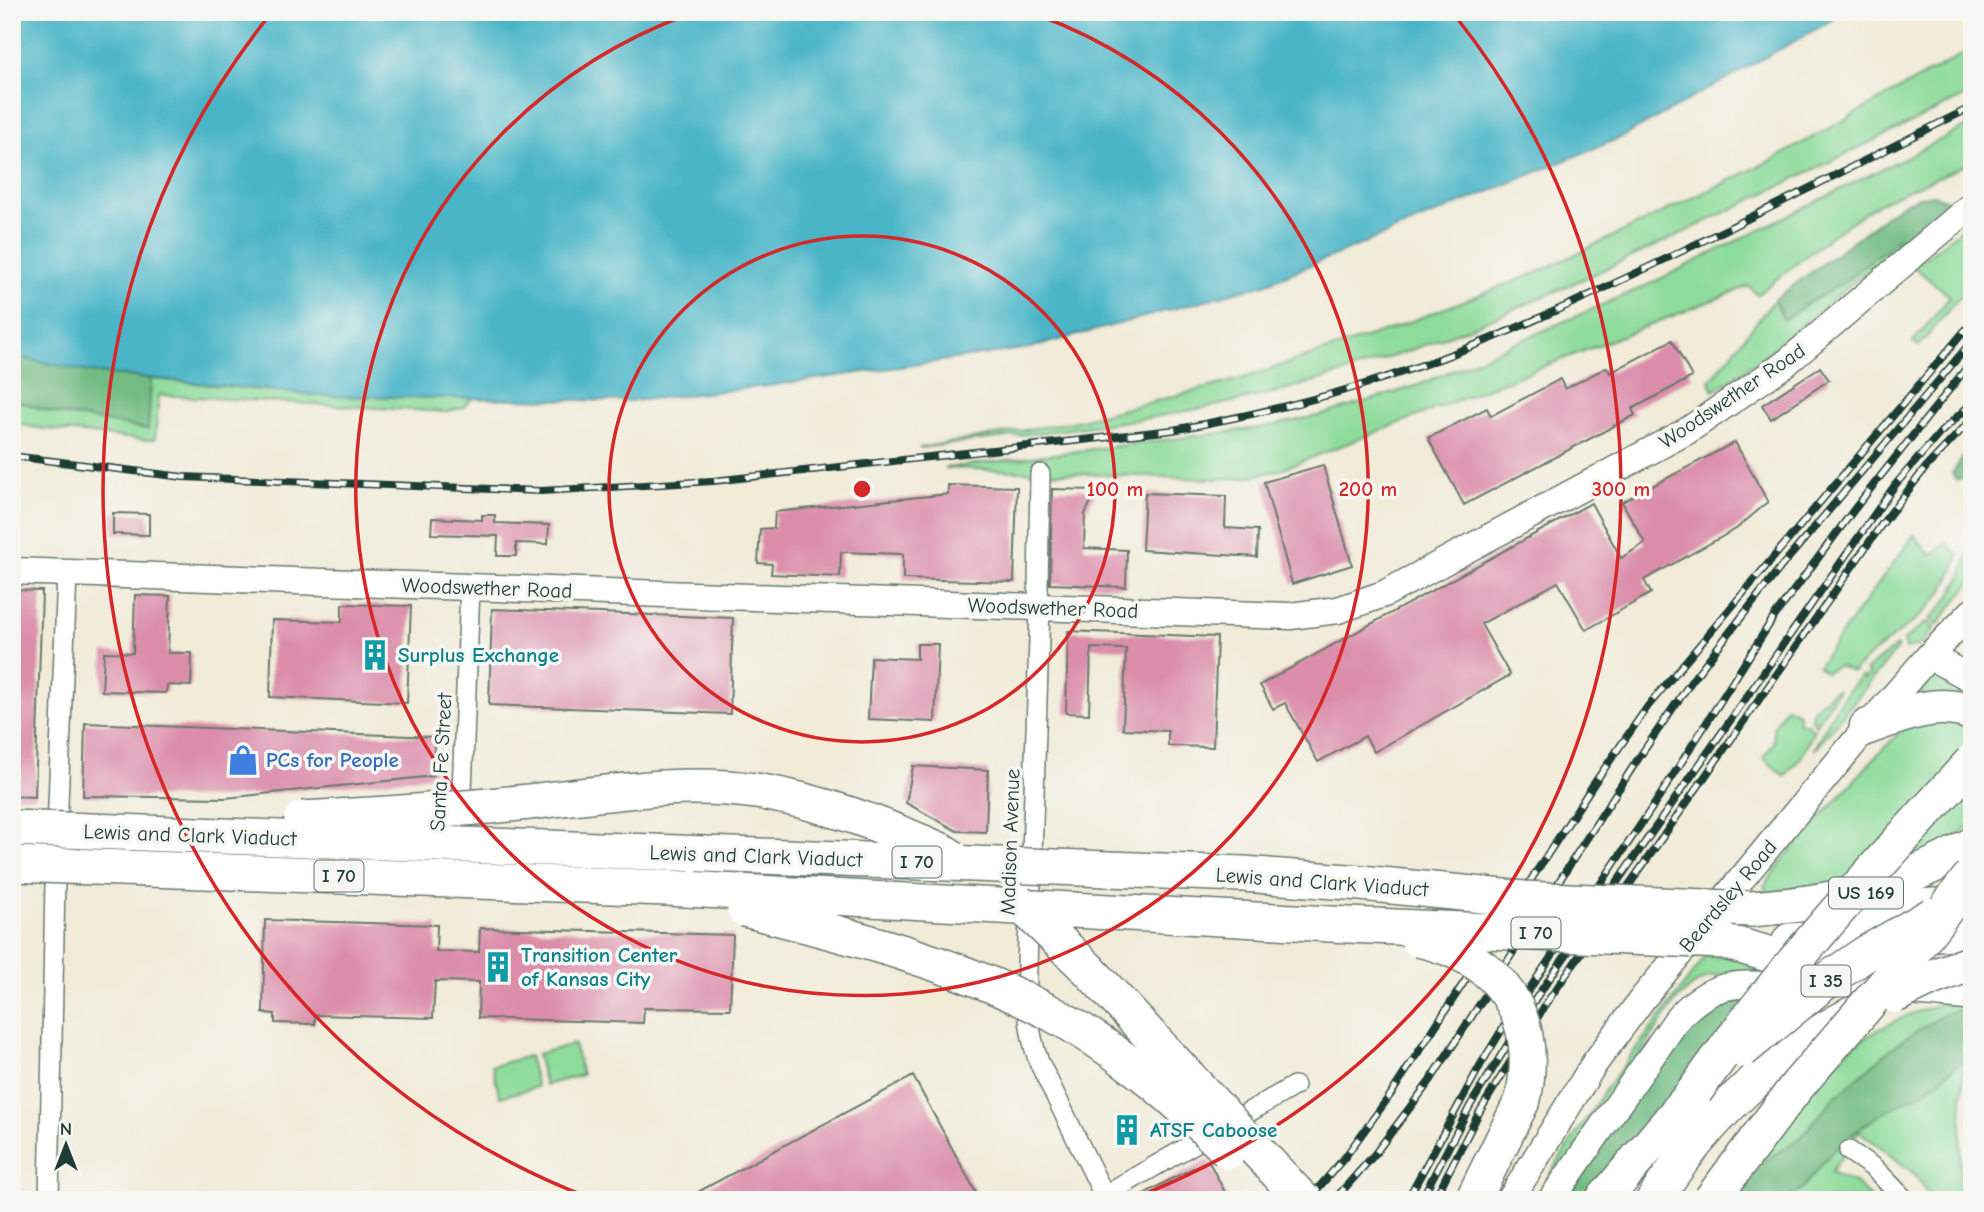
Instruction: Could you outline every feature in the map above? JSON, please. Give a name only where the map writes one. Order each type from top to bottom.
[{"type":"highway","points":[[1867,727],[1904,713],[1943,706],[1972,712]]},
{"type":"highway","points":[[1695,1091],[1741,1026],[1798,956],[1972,762]]},
{"type":"highway","points":[[81,831],[428,812],[639,790],[703,788],[754,791],[870,820],[942,851],[1012,897],[1088,969],[1303,1200]]},
{"type":"highway","name":"Lewis and Clark Viaduct","points":[[12,828],[1230,874],[1536,899],[1751,909]]},
{"type":"highway","points":[[1937,865],[1972,830]]},
{"type":"highway","name":"US 169","points":[[1751,909],[1829,901],[1866,893],[1917,875],[1972,845]]},
{"type":"highway","name":"Lewis and Clark Viaduct","points":[[12,864],[667,888]]},
{"type":"highway","points":[[1711,1200],[1797,1086],[1911,954],[1972,876]]},
{"type":"highway","points":[[667,888],[902,951],[941,964],[1048,1011],[1148,1078],[1224,1147],[1272,1200]]},
{"type":"highway","name":"I 70","points":[[667,888],[1349,925],[1723,941],[1821,941],[1972,931]]},
{"type":"highway","name":"I 35","points":[[1603,1200],[1695,1091],[1826,981],[1865,954],[1972,891]]},
{"type":"highway","name":"I 70","points":[[1751,909],[1876,909],[1972,904]]},
{"type":"highway","points":[[1349,925],[1427,941],[1456,951],[1485,968],[1505,989],[1520,1016],[1528,1045],[1529,1073],[1523,1099],[1474,1200]]},
{"type":"highway","points":[[1723,941],[1907,992],[1972,993]]},
{"type":"highway","name":"I 35","points":[[1654,1200],[1686,1154],[1722,1112],[1759,1077],[1805,1041],[1885,996],[1907,992],[1933,977],[1972,963]]},
{"type":"highway","points":[[1907,992],[1972,978]]},
{"type":"street","name":"Woodswether Road","points":[[12,571],[1290,616],[1338,610],[1384,594],[1687,431],[1785,364],[1972,205]]},
{"type":"street","name":"Madison Avenue","points":[[1040,474],[1040,607],[1028,1014],[1031,1041],[1100,1197]]},
{"type":"street","points":[[49,1200],[55,881],[67,574]]},
{"type":"street","name":"Santa Fe Street","points":[[459,896],[470,587]]},
{"type":"street","name":"Beardsley Road","points":[[1510,1200],[1594,1064],[1643,998],[1867,727],[1972,611]]},
{"type":"street","points":[[1929,656],[1972,679]]},
{"type":"street","points":[[1551,1200],[1678,1018],[1693,1001],[1721,987],[1736,984],[1907,992]]},
{"type":"street","points":[[1100,1197],[1294,1086]]},
{"type":"street","points":[[1849,1152],[1874,1168],[1905,1200]]},
{"type":"green space","points":[[1972,49],[1972,93],[1668,240],[1530,303],[1436,341],[1340,374],[1199,409],[919,448],[1077,421],[1234,381],[1386,331],[1536,273],[1770,161]]},
{"type":"green space","points":[[1972,124],[1972,162],[1879,203],[1834,234],[1757,295],[1749,286],[1277,471],[1242,478],[1210,479],[945,468],[1259,428],[1322,415],[1419,385],[1650,284]]},
{"type":"green space","points":[[1934,195],[1951,201],[1910,236],[1898,239],[1844,282],[1784,320],[1774,300],[1902,204],[1919,197]]},
{"type":"green space","points":[[1966,225],[1972,253],[1972,282],[1919,346],[1913,342],[1950,297],[1914,267]]},
{"type":"green space","points":[[1910,236],[1762,357],[1714,391],[1710,381],[1774,300],[1784,320],[1844,282],[1892,243]]},
{"type":"green space","points":[[12,356],[90,372],[151,379],[148,429],[54,413],[12,399]]},
{"type":"green space","points":[[151,379],[325,396],[473,398],[462,408],[446,412],[159,395],[155,439],[145,440],[12,423],[12,399],[54,413],[148,429]]},
{"type":"green space","points":[[1972,445],[1972,478],[1956,480],[1952,473]]},
{"type":"green space","points":[[1972,518],[1972,582],[1937,625],[1930,619],[1945,603],[1961,576],[1970,546]]},
{"type":"green space","points":[[1914,535],[1931,555],[1946,543],[1959,555],[1951,577],[1940,594],[1928,609],[1853,672],[1838,666],[1825,672],[1818,666]]},
{"type":"green space","points":[[1927,622],[1935,628],[1921,645],[1906,649],[1903,641]]},
{"type":"green space","points":[[1896,646],[1898,648],[1814,750],[1846,693],[1861,676],[1864,679],[1869,673],[1866,670]]},
{"type":"green space","points":[[1941,674],[1972,690],[1972,702],[1919,696],[1932,677]]},
{"type":"green space","points":[[1834,690],[1838,690],[1816,725],[1811,719],[1813,710]]},
{"type":"green space","points":[[1786,707],[1799,713],[1799,723],[1806,723],[1814,730],[1802,756],[1785,776],[1763,758],[1774,742],[1773,728]]},
{"type":"green space","points":[[1919,717],[1972,724],[1972,823],[1958,836],[1897,875],[1763,893],[1766,889],[1764,886],[1786,856],[1879,753]]},
{"type":"green space","points":[[1706,956],[1742,958],[1824,977],[1762,972],[1730,973],[1715,975],[1691,987],[1676,1001],[1541,1200],[1533,1200],[1605,1090]]},
{"type":"green space","points":[[1742,995],[1742,1012],[1588,1200],[1566,1200],[1690,1017],[1703,1006]]},
{"type":"green space","points":[[1965,999],[1959,1200],[1931,1200],[1916,1175],[1859,1131],[1831,1172],[1855,1183],[1873,1200],[1703,1200],[1852,1046],[1906,1016]]},
{"type":"green space","points":[[1968,1007],[1972,1010],[1972,1047],[1969,1055],[1926,1091],[1884,1112],[1855,1132],[1831,1153],[1800,1191],[1782,1200],[1714,1200],[1729,1183],[1799,1139],[1835,1097],[1898,1043],[1944,1014]]},
{"type":"green space","points":[[574,1044],[582,1075],[545,1085],[537,1054]]},
{"type":"green space","points":[[529,1056],[537,1087],[500,1097],[492,1066]]},
{"type":"water","points":[[12,12],[1847,12],[1622,137],[1265,284],[1030,348],[768,386],[633,401],[325,396],[90,372],[12,356]]},
{"type":"building","points":[[1672,340],[1692,377],[1632,409],[1635,415],[1464,505],[1428,438],[1487,408],[1491,416],[1560,379],[1565,389],[1607,367],[1610,373]]},
{"type":"building","points":[[1820,367],[1829,380],[1771,419],[1762,405]]},
{"type":"building","points":[[1735,442],[1768,502],[1736,529],[1644,580],[1651,593],[1586,630],[1558,582],[1481,624],[1510,675],[1374,752],[1365,736],[1318,762],[1285,703],[1273,709],[1260,685],[1591,503],[1621,558],[1645,543],[1622,502]]},
{"type":"building","points":[[1323,465],[1352,565],[1292,584],[1264,482]]},
{"type":"building","points":[[948,485],[1017,487],[1014,582],[903,579],[903,554],[841,552],[840,577],[771,574],[772,564],[758,563],[760,529],[774,528],[775,512],[948,494]]},
{"type":"building","points":[[1052,489],[1097,490],[1085,514],[1084,548],[1127,550],[1126,587],[1050,584]]},
{"type":"building","points":[[1145,493],[1226,496],[1225,528],[1258,530],[1257,557],[1142,550]]},
{"type":"building","points":[[113,513],[149,514],[149,535],[113,534]]},
{"type":"building","points":[[482,515],[495,515],[495,523],[549,525],[548,544],[516,543],[516,556],[497,556],[498,536],[431,534],[432,518],[482,520]]},
{"type":"building","points":[[12,590],[42,591],[35,797],[12,796]]},
{"type":"building","points":[[135,595],[170,596],[168,653],[192,653],[191,686],[167,685],[166,693],[102,691],[104,652],[133,653]]},
{"type":"building","points":[[342,604],[411,606],[407,703],[270,697],[272,620],[342,622]]},
{"type":"building","points":[[492,609],[733,618],[730,714],[489,705]]},
{"type":"building","points":[[1068,631],[1217,637],[1213,747],[1168,746],[1168,731],[1123,729],[1126,649],[1091,648],[1089,714],[1066,713]]},
{"type":"building","points":[[917,644],[938,644],[935,722],[868,719],[871,657],[917,659]]},
{"type":"building","points":[[85,723],[435,737],[434,776],[225,798],[83,796]]},
{"type":"building","points":[[913,766],[988,770],[986,832],[957,831],[906,803]]},
{"type":"building","name":"Transition Center of Kansas City","points":[[265,920],[437,925],[436,951],[479,952],[480,928],[733,935],[730,1009],[644,1008],[643,1023],[478,1018],[479,982],[435,981],[433,1018],[315,1015],[315,1024],[275,1023],[275,1014],[263,1013]]},
{"type":"building","points":[[913,1076],[980,1200],[683,1200]]},
{"type":"building","points":[[1208,1160],[1229,1200],[1133,1200],[1164,1183]]},
{"type":"railway","points":[[12,456],[183,477],[541,491],[713,481],[1173,430],[1332,394],[1422,365],[1498,336],[1646,269],[1972,107]]},
{"type":"railway","points":[[1308,1200],[1345,1157],[1391,1094],[1593,785],[1648,706],[1972,322]]},
{"type":"railway","points":[[1334,1200],[1374,1155],[1430,1081],[1638,759],[1693,679],[1780,568],[1972,341]]},
{"type":"railway","points":[[1407,1200],[1503,1028],[1660,796],[1774,617],[1856,507],[1972,361]]},
{"type":"railway","points":[[1421,1200],[1470,1106],[1538,995],[1895,485],[1940,433],[1972,403]]},
{"type":"railway","points":[[1434,1200],[1480,1111],[1547,1002],[1882,524],[1927,466],[1972,419]]},
{"type":"place","name":"Surplus Exchange","points":[[375,655]]},
{"type":"place","name":"PCs for People","points":[[243,760]]},
{"type":"place","name":"Transition Center of Kansas City","points":[[498,967]]},
{"type":"place","name":"ATSF Caboose","points":[[1127,1130]]}]
